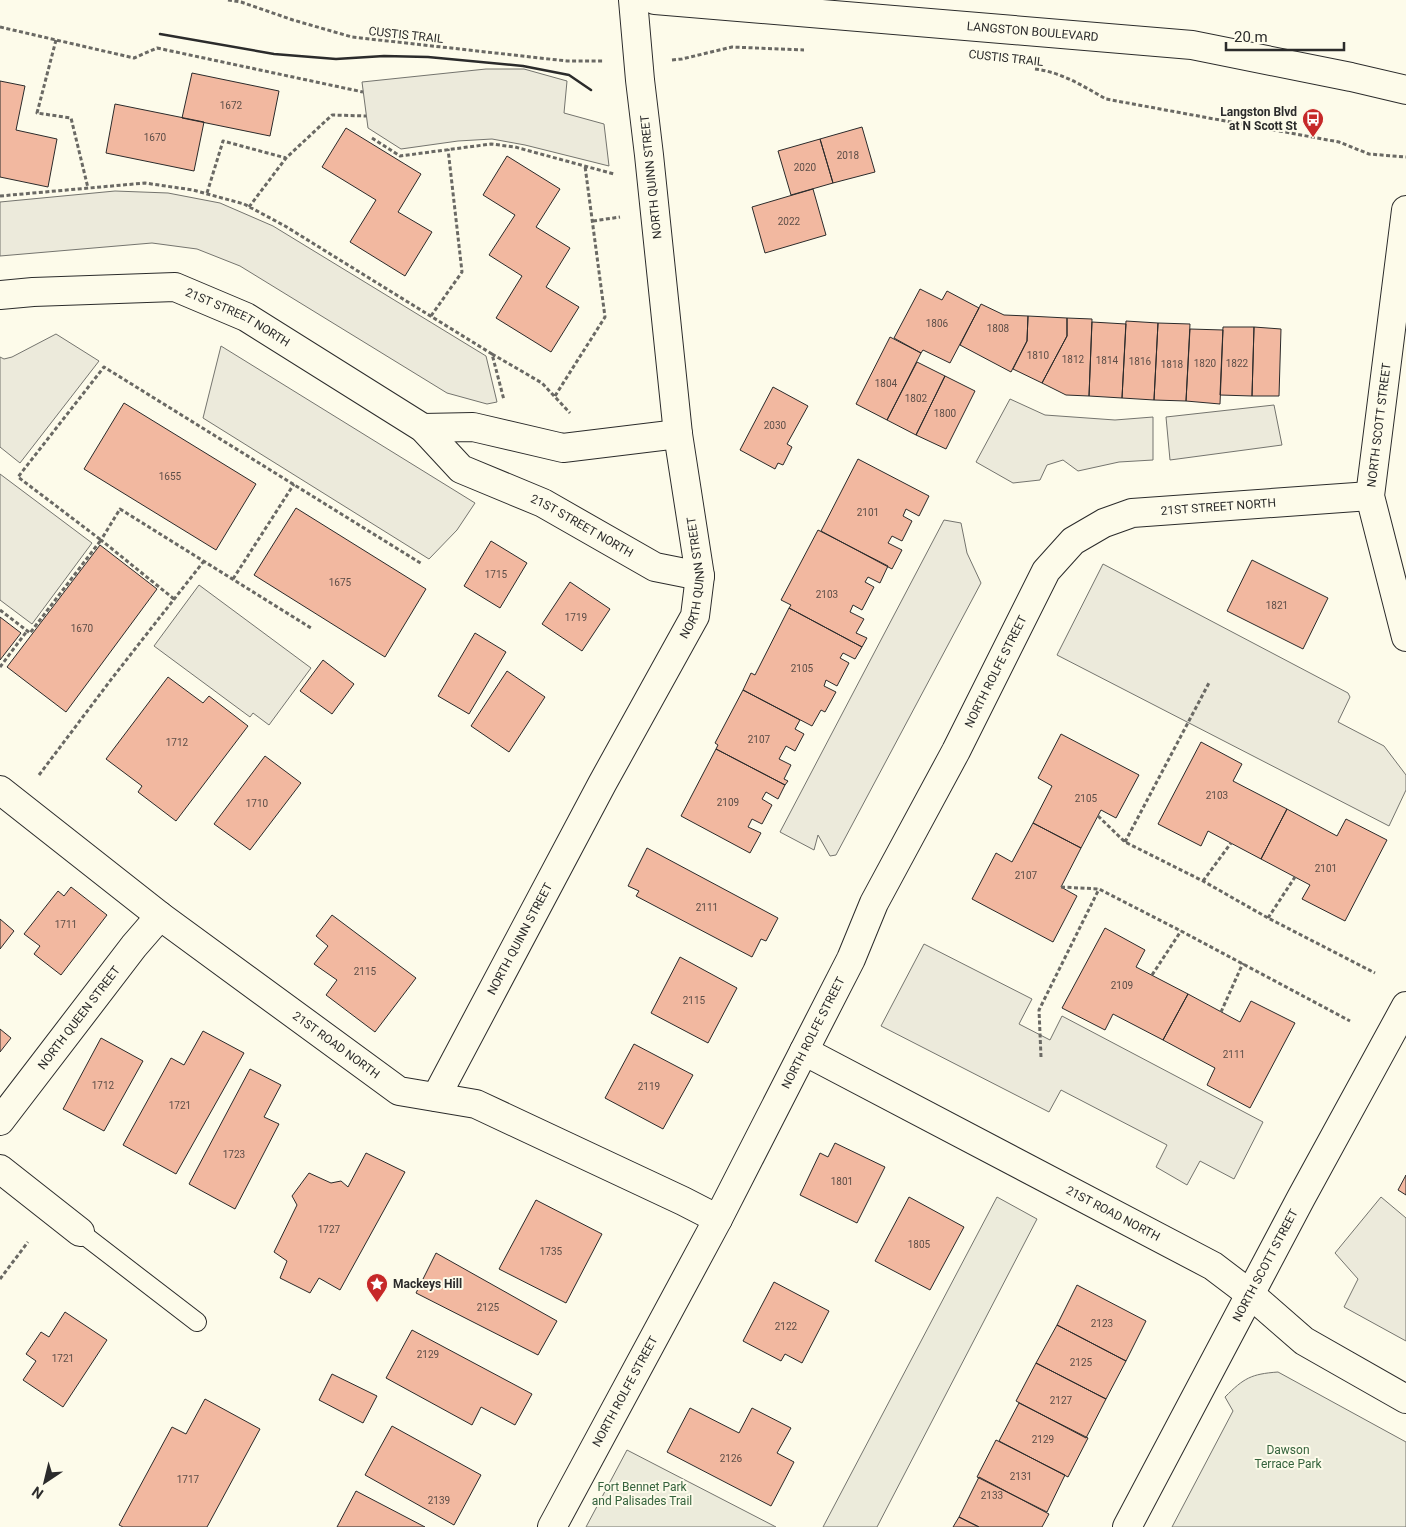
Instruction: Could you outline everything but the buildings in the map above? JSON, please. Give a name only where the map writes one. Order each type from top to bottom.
[{"type":"street","name":"NORTH QUINN STREET","points":[[436,1097],[602,784],[695,616],[700,576],[678,434],[633,0]]},
{"type":"street","name":"LANGSTON BOULEVARD","points":[[655,0],[1192,45],[1406,90]]},
{"type":"street","name":"NORTH SCOTT STREET","points":[[1406,210],[1370,496],[1406,637]]},
{"type":"street","name":"21ST STREET NORTH","points":[[0,295],[175,287],[246,318],[423,428],[462,469],[543,503],[655,567],[700,576]]},
{"type":"street","points":[[423,428],[473,428],[563,448],[678,434]]},
{"type":"street","name":"21ST STREET NORTH","points":[[1073,541],[1104,523],[1132,513],[1370,496]]},
{"type":"street","name":"NORTH ROLFE STREET","points":[[552,1527],[718,1219],[851,959],[874,903],[956,751],[1034,592],[1046,571],[1073,541]]},
{"type":"street","name":"21ST ROAD NORTH","points":[[0,790],[160,916],[399,1091],[476,1104],[718,1219]]},
{"type":"street","name":"NORTH QUEEN STREET","points":[[0,1121],[134,946],[160,916]]},
{"type":"street","name":"NORTH SCOTT STREET","points":[[1127,1527],[1250,1294],[1406,1006]]},
{"type":"street","name":"21ST ROAD NORTH","points":[[804,1051],[1213,1266],[1250,1294],[1304,1341],[1406,1399]]},
{"type":"street","points":[[0,1169],[80,1232]]},
{"type":"lane","points":[[80,1232],[198,1322]]},
{"type":"path","name":"CUSTIS TRAIL","points":[[228,0],[241,2],[352,38],[567,61],[587,61]]},
{"type":"path","points":[[0,27],[134,58],[157,48],[363,92]]},
{"type":"path","points":[[56,40],[37,113],[71,118],[88,188]]},
{"type":"path","points":[[682,60],[732,47],[804,50]]},
{"type":"path","name":"CUSTIS TRAIL","points":[[1026,68],[1045,70],[1076,82],[1106,99],[1339,142],[1370,154],[1406,157]]},
{"type":"path","points":[[249,207],[286,158],[332,115],[366,116]]},
{"type":"path","points":[[372,138],[400,156],[491,144],[515,147],[614,174]]},
{"type":"path","points":[[207,193],[223,141],[286,158]]},
{"type":"path","points":[[431,316],[462,272],[448,149]]},
{"type":"path","points":[[555,396],[605,317],[584,166]]},
{"type":"path","points":[[0,196],[145,183],[194,190],[249,207],[285,226],[542,383],[575,420]]},
{"type":"path","points":[[593,221],[620,217]]},
{"type":"path","points":[[492,354],[506,404]]},
{"type":"path","points":[[174,599],[101,540],[18,477],[104,367],[422,564]]},
{"type":"path","points":[[233,579],[294,484]]},
{"type":"path","points":[[0,610],[30,633],[101,540],[120,509],[311,628]]},
{"type":"path","points":[[39,775],[204,561]]},
{"type":"path","points":[[0,667],[27,631]]},
{"type":"path","points":[[1125,842],[1210,681]]},
{"type":"path","points":[[1098,816],[1125,842],[1203,881],[1268,918],[1375,973]]},
{"type":"path","points":[[1203,881],[1231,843]]},
{"type":"path","points":[[1268,918],[1295,877]]},
{"type":"path","points":[[1061,887],[1099,889],[1243,963],[1350,1021]]},
{"type":"path","points":[[1040,1057],[1038,1010],[1099,889]]},
{"type":"path","points":[[1152,976],[1181,931]]},
{"type":"path","points":[[1221,1012],[1243,963]]},
{"type":"path","points":[[0,1279],[28,1242]]},
{"type":"green space","points":[[997,1197],[1037,1219],[877,1527],[823,1527]]},
{"type":"green space","name":"Dawson Terrace Park","points":[[1278,1372],[1406,1442],[1406,1527],[1172,1527],[1233,1411],[1225,1397],[1248,1378]]},
{"type":"green space","name":"Fort Bennet Park and Palisades Trail","points":[[627,1450],[776,1527],[586,1527]]},
{"type":"shaded area","points":[[486,69],[524,69],[567,81],[564,113],[604,124],[609,166],[525,145],[492,139],[458,141],[401,149],[368,128],[362,82]]},
{"type":"shaded area","points":[[115,191],[168,193],[220,203],[273,226],[486,356],[497,402],[487,404],[447,393],[240,266],[197,249],[152,243],[0,256],[0,202]]},
{"type":"shaded area","points":[[56,334],[99,361],[20,463],[0,447],[0,357],[4,359],[12,357]]},
{"type":"shaded area","points":[[221,346],[475,503],[457,530],[429,559],[203,418]]},
{"type":"shaded area","points":[[1010,399],[1045,415],[1115,420],[1153,417],[1153,460],[1119,462],[1078,471],[1063,460],[1047,465],[1040,480],[1013,483],[976,462]]},
{"type":"shaded area","points":[[1274,405],[1282,445],[1170,460],[1166,417]]},
{"type":"shaded area","points":[[0,474],[92,543],[32,624],[0,600]]},
{"type":"shaded area","points":[[944,520],[961,523],[967,553],[981,583],[836,855],[830,856],[818,835],[814,850],[780,832]]},
{"type":"shaded area","points":[[1103,564],[1348,693],[1350,697],[1338,722],[1384,746],[1406,775],[1406,790],[1389,826],[1057,655]]},
{"type":"shaded area","points":[[199,585],[311,668],[269,725],[253,713],[250,717],[154,646]]},
{"type":"shaded area","points":[[924,944],[1032,999],[1019,1024],[1050,1040],[1062,1016],[1263,1122],[1234,1179],[1200,1161],[1187,1185],[1156,1167],[1167,1145],[1061,1090],[1049,1112],[881,1026]]},
{"type":"shaded area","points":[[1381,1197],[1406,1218],[1406,1341],[1344,1307],[1358,1279],[1335,1253]]},
{"type":"wall","points":[[160,34],[274,54],[336,59],[384,56],[428,57],[523,66],[569,75],[591,90]]},
{"type":"place","name":"Langston Blvd at N Scott St","points":[[1313,138]]},
{"type":"place","name":"Mackeys Hill","points":[[377,1303]]}]
